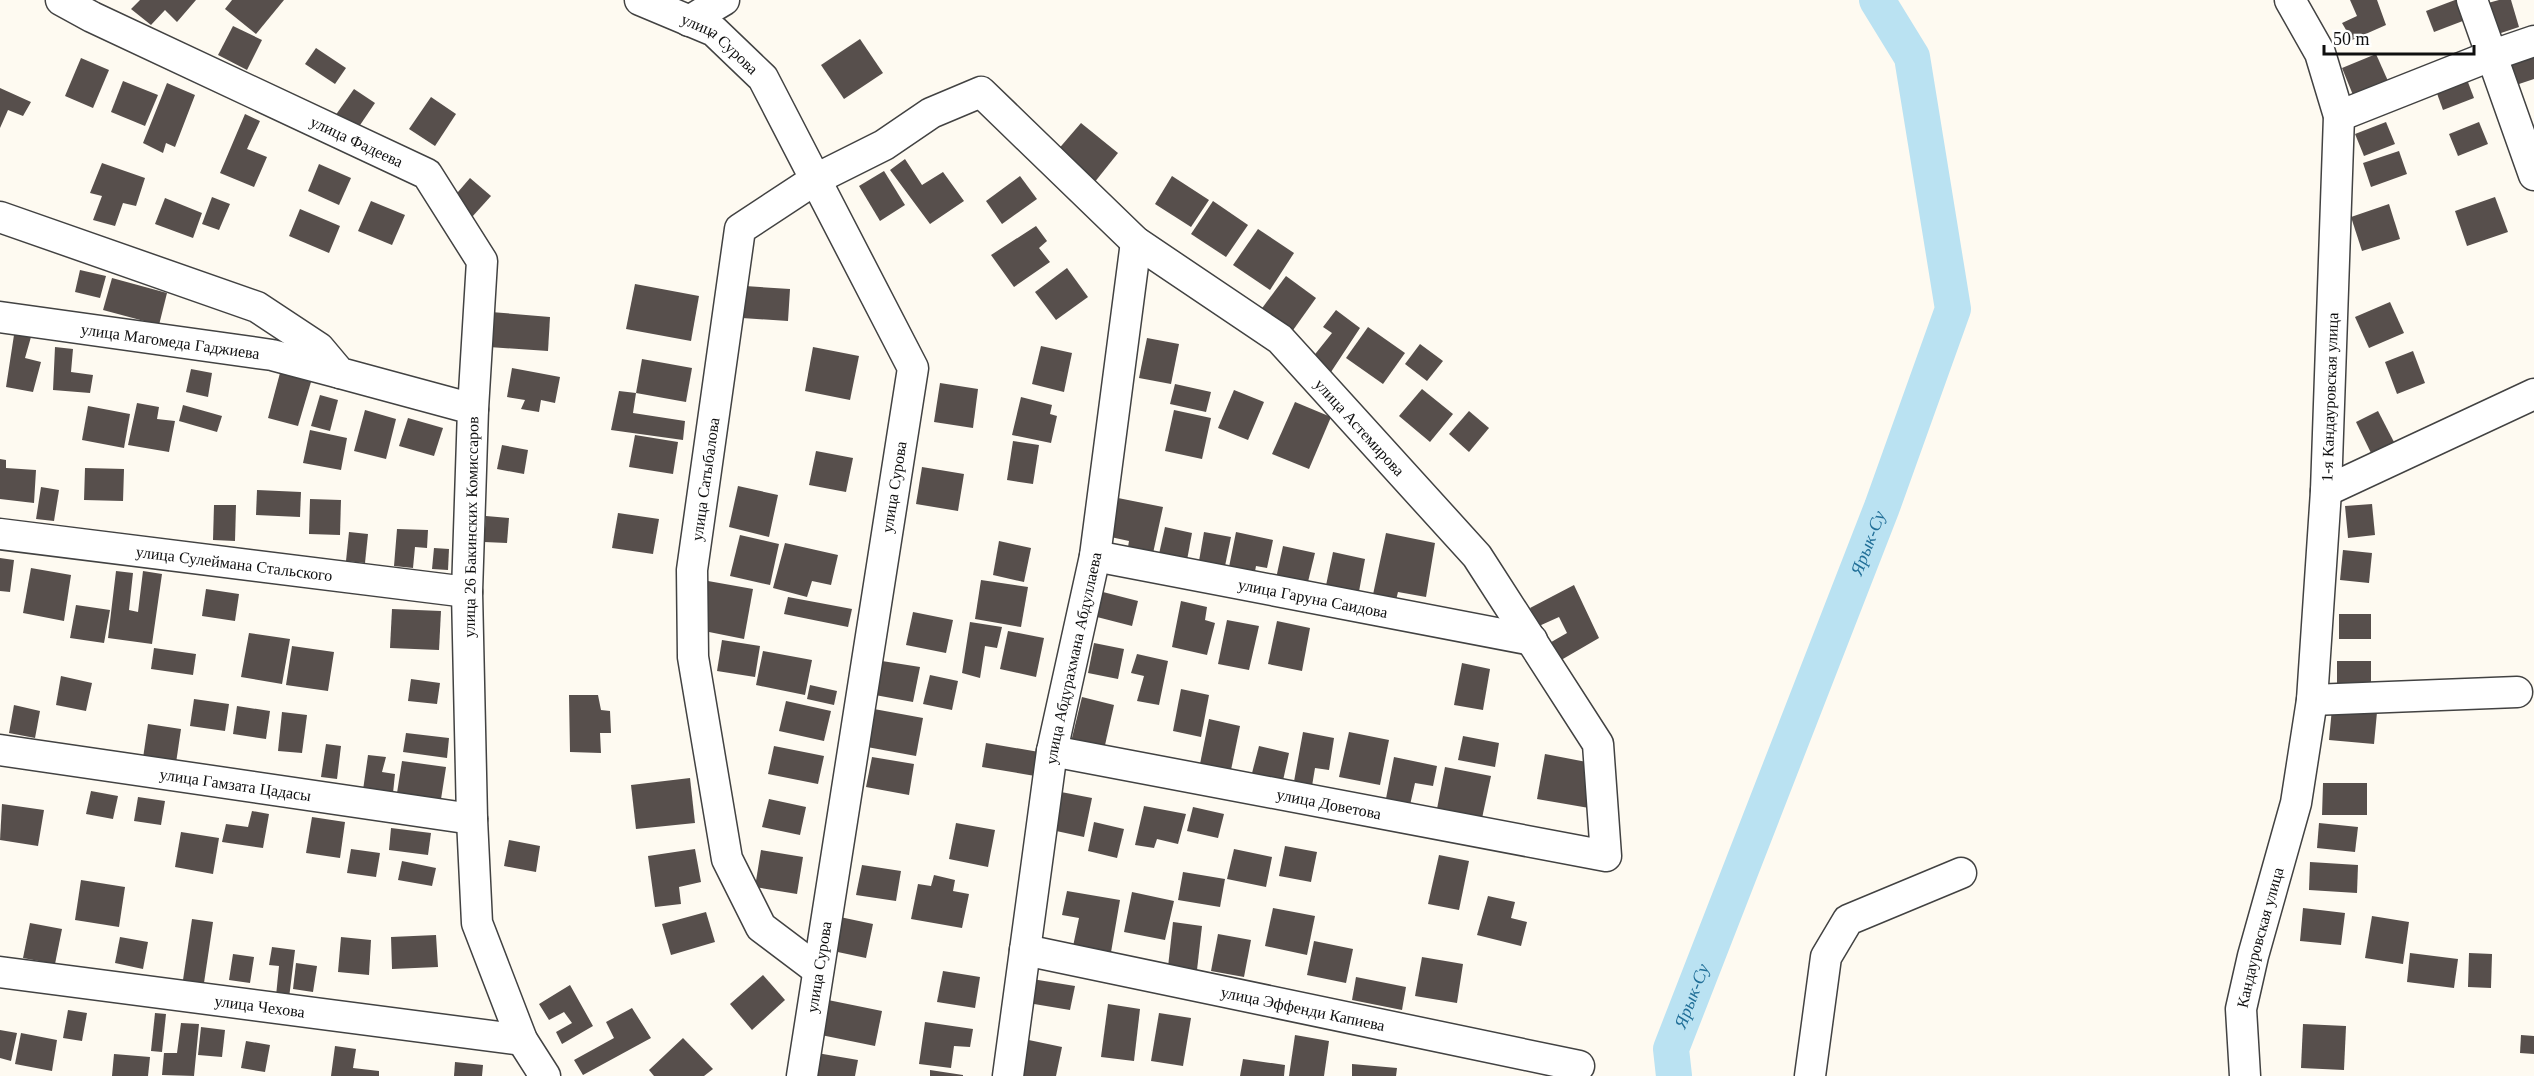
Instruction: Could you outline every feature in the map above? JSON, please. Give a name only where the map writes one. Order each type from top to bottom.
[{"type":"street","name":"улица Фадеева","points":[[61,0],[101,8],[428,174],[483,261],[473,409]]},
{"type":"street","name":"улица Сурова","points":[[640,0],[714,31],[764,78],[913,368],[801,1076]]},
{"type":"street","points":[[689,21],[724,0]]},
{"type":"street","name":"1-я Кандауровская улица","points":[[2290,0],[2320,53],[2338,117],[2326,491],[2312,699],[2296,803]]},
{"type":"street","points":[[2472,0],[2534,176]]},
{"type":"street","points":[[2338,117],[2534,41]]},
{"type":"street","name":"улица Сатыбалова","points":[[818,970],[761,927],[727,860],[693,657],[692,570],[740,229],[816,179],[884,145],[931,113],[981,92]]},
{"type":"street","name":"улица Астемирова","points":[[981,92],[1136,242],[1280,339],[1477,556],[1598,744],[1606,856]]},
{"type":"street","points":[[0,217],[257,307],[319,348],[340,373]]},
{"type":"street","name":"улица Абдурахмана Абдуллаева","points":[[1008,1076],[1052,751],[1095,556],[1136,242]]},
{"type":"street","name":"улица Магомеда Гаджиева","points":[[0,317],[272,355],[340,373]]},
{"type":"street","name":"улица 26 Бакинских Комиссаров","points":[[340,373],[473,409],[467,592],[472,819],[477,923],[522,1040],[544,1076]]},
{"type":"street","points":[[2326,491],[2534,394]]},
{"type":"street","name":"улица Сулеймана Стальского","points":[[0,534],[467,592]]},
{"type":"street","name":"улица Гаруна Саидова","points":[[1095,556],[1532,640]]},
{"type":"street","points":[[2312,699],[2517,692]]},
{"type":"street","name":"улица Гамзата Цадасы","points":[[0,750],[472,819]]},
{"type":"street","name":"улица Доветова","points":[[1052,751],[1606,856]]},
{"type":"street","name":"Кандауровская улица","points":[[2245,1076],[2241,1009],[2253,956],[2296,803]]},
{"type":"street","points":[[1810,1076],[1826,957],[1848,920],[1961,873]]},
{"type":"street","name":"улица Эффенди Капиева","points":[[1025,950],[1579,1066]]},
{"type":"street","name":"улица Чехова","points":[[0,972],[522,1040]]},
{"type":"building","points":[[140,0],[196,0],[177,22],[165,10],[151,25],[131,9]]},
{"type":"building","points":[[232,0],[284,0],[256,34],[225,9]]},
{"type":"building","points":[[2350,0],[2377,0],[2386,25],[2352,40],[2342,23],[2357,16]]},
{"type":"building","points":[[2461,0],[2468,19],[2434,32],[2426,11]]},
{"type":"building","points":[[2511,0],[2519,27],[2498,34],[2488,3]]},
{"type":"building","points":[[233,26],[262,40],[247,70],[218,55]]},
{"type":"building","points":[[860,39],[883,73],[844,99],[821,65]]},
{"type":"building","points":[[316,48],[346,68],[335,84],[305,64]]},
{"type":"building","points":[[2376,54],[2388,81],[2353,95],[2342,68]]},
{"type":"building","points":[[2534,55],[2534,79],[2516,85],[2509,64]]},
{"type":"building","points":[[81,58],[109,70],[93,108],[65,96]]},
{"type":"building","points":[[2466,77],[2474,98],[2443,110],[2435,88]]},
{"type":"building","points":[[123,81],[158,95],[145,126],[111,112]]},
{"type":"building","points":[[167,83],[195,95],[175,147],[166,143],[163,153],[143,143]]},
{"type":"building","points":[[0,88],[31,102],[23,116],[8,110],[0,128]]},
{"type":"building","points":[[354,89],[375,103],[356,131],[335,116]]},
{"type":"building","points":[[431,97],[456,114],[435,146],[409,129]]},
{"type":"building","points":[[245,114],[260,121],[247,149],[267,157],[254,187],[220,173]]},
{"type":"building","points":[[2386,122],[2395,144],[2364,156],[2355,134]]},
{"type":"building","points":[[2479,122],[2488,144],[2458,156],[2449,134]]},
{"type":"building","points":[[1081,123],[1118,153],[1094,183],[1056,152]]},
{"type":"building","points":[[2399,151],[2407,174],[2371,187],[2363,163]]},
{"type":"building","points":[[905,159],[922,185],[943,172],[964,201],[930,224],[890,170]]},
{"type":"building","points":[[102,163],[145,178],[136,206],[123,203],[115,226],[93,220],[102,196],[90,193]]},
{"type":"building","points":[[319,164],[351,178],[339,205],[308,191]]},
{"type":"building","points":[[884,171],[905,205],[880,221],[859,186]]},
{"type":"building","points":[[1020,176],[1037,199],[1002,224],[986,201]]},
{"type":"building","points":[[1172,176],[1209,200],[1191,227],[1155,204]]},
{"type":"building","points":[[470,178],[491,196],[472,217],[452,199]]},
{"type":"building","points":[[212,197],[230,204],[219,230],[202,224]]},
{"type":"building","points":[[2495,197],[2508,232],[2467,246],[2455,211]]},
{"type":"building","points":[[165,198],[202,213],[193,238],[155,224]]},
{"type":"building","points":[[371,201],[405,215],[392,245],[358,231]]},
{"type":"building","points":[[1213,201],[1248,225],[1226,257],[1191,234]]},
{"type":"building","points":[[2389,204],[2400,239],[2362,251],[2351,217]]},
{"type":"building","points":[[300,209],[340,226],[329,253],[289,236]]},
{"type":"building","points":[[1036,226],[1047,241],[1039,248],[1050,262],[1014,287],[991,255]]},
{"type":"building","points":[[1258,229],[1294,253],[1270,290],[1233,265]]},
{"type":"building","points":[[1067,268],[1088,297],[1056,320],[1035,292]]},
{"type":"building","points":[[80,270],[106,276],[100,298],[75,292]]},
{"type":"building","points":[[1286,276],[1316,298],[1291,333],[1260,311]]},
{"type":"building","points":[[112,278],[167,293],[159,325],[103,310]]},
{"type":"building","points":[[635,284],[699,296],[691,341],[626,329]]},
{"type":"building","points":[[745,286],[790,289],[788,321],[742,318]]},
{"type":"building","points":[[2390,302],[2404,333],[2369,348],[2355,317]]},
{"type":"building","points":[[1336,310],[1360,328],[1331,372],[1312,358],[1332,333],[1323,327]]},
{"type":"building","points":[[491,312],[550,317],[548,351],[489,347]]},
{"type":"building","points":[[1368,327],[1405,353],[1383,384],[1346,358]]},
{"type":"building","points":[[14,335],[31,337],[25,358],[41,362],[33,392],[6,387]]},
{"type":"building","points":[[1147,338],[1179,344],[1171,384],[1139,378]]},
{"type":"building","points":[[1420,344],[1443,361],[1427,381],[1405,364]]},
{"type":"building","points":[[1041,346],[1072,353],[1064,392],[1032,384]]},
{"type":"building","points":[[55,347],[73,349],[71,372],[93,375],[90,393],[53,390]]},
{"type":"building","points":[[813,347],[859,356],[850,400],[805,391]]},
{"type":"building","points":[[2413,351],[2425,383],[2397,394],[2385,362]]},
{"type":"building","points":[[642,359],[692,368],[686,402],[636,393]]},
{"type":"building","points":[[512,368],[560,377],[555,403],[541,400],[539,412],[521,409],[525,400],[507,397]]},
{"type":"building","points":[[191,369],[212,373],[208,397],[186,392]]},
{"type":"building","points":[[280,373],[311,382],[298,426],[268,418]]},
{"type":"building","points":[[940,383],[978,389],[973,428],[934,422]]},
{"type":"building","points":[[1175,384],[1211,392],[1206,412],[1170,404]]},
{"type":"building","points":[[1422,389],[1453,414],[1430,442],[1399,416]]},
{"type":"building","points":[[1234,390],[1264,402],[1248,440],[1218,428]]},
{"type":"building","points":[[619,391],[636,393],[633,413],[685,421],[683,440],[611,430]]},
{"type":"building","points":[[320,395],[338,400],[330,431],[311,426]]},
{"type":"building","points":[[1021,397],[1052,405],[1050,414],[1057,416],[1051,443],[1012,435]]},
{"type":"building","points":[[1295,402],[1331,417],[1309,469],[1272,454]]},
{"type":"building","points":[[137,403],[159,407],[157,419],[175,421],[169,452],[128,445]]},
{"type":"building","points":[[183,405],[222,416],[217,432],[179,421]]},
{"type":"building","points":[[88,406],[130,414],[124,448],[82,440]]},
{"type":"building","points":[[365,410],[396,419],[386,459],[354,451]]},
{"type":"building","points":[[1174,410],[1211,418],[1202,459],[1165,451]]},
{"type":"building","points":[[1469,411],[1489,428],[1469,452],[1449,434]]},
{"type":"building","points":[[2378,411],[2394,442],[2371,453],[2356,422]]},
{"type":"building","points":[[408,418],[443,428],[434,456],[399,446]]},
{"type":"building","points":[[310,430],[347,438],[341,470],[303,463]]},
{"type":"building","points":[[635,435],[678,442],[673,474],[629,467]]},
{"type":"building","points":[[1013,441],[1039,445],[1033,484],[1007,480]]},
{"type":"building","points":[[502,445],[528,450],[524,474],[497,469]]},
{"type":"building","points":[[816,451],[853,458],[846,492],[809,485]]},
{"type":"building","points":[[0,459],[6,460],[6,468],[36,470],[34,503],[0,499]]},
{"type":"building","points":[[922,467],[964,474],[958,511],[916,504]]},
{"type":"building","points":[[85,468],[124,469],[123,501],[84,500]]},
{"type":"building","points":[[738,486],[778,495],[769,537],[729,527]]},
{"type":"building","points":[[41,487],[59,490],[54,521],[36,519]]},
{"type":"building","points":[[257,490],[301,492],[300,517],[256,515]]},
{"type":"building","points":[[1113,497],[1163,507],[1152,558],[1127,553],[1129,541],[1106,536]]},
{"type":"building","points":[[310,499],[341,500],[340,535],[309,534]]},
{"type":"building","points":[[2372,504],[2375,535],[2348,538],[2345,506]]},
{"type":"building","points":[[214,505],[236,505],[235,541],[213,540]]},
{"type":"building","points":[[618,513],[659,519],[653,554],[612,548]]},
{"type":"building","points":[[486,516],[509,518],[507,543],[484,542]]},
{"type":"building","points":[[1165,527],[1192,533],[1187,560],[1159,554]]},
{"type":"building","points":[[397,529],[428,530],[427,548],[415,547],[413,568],[394,566]]},
{"type":"building","points":[[349,532],[368,534],[365,563],[346,561]]},
{"type":"building","points":[[1204,532],[1231,537],[1225,566],[1199,561]]},
{"type":"building","points":[[1236,532],[1273,540],[1267,568],[1256,566],[1254,577],[1228,572]]},
{"type":"building","points":[[1386,533],[1435,543],[1426,597],[1398,592],[1394,608],[1371,604]]},
{"type":"building","points":[[740,535],[779,544],[770,585],[730,576]]},
{"type":"building","points":[[999,541],[1031,548],[1024,582],[993,575]]},
{"type":"building","points":[[785,543],[838,555],[831,585],[812,581],[807,597],[773,588]]},
{"type":"building","points":[[1283,546],[1315,553],[1306,590],[1275,583]]},
{"type":"building","points":[[434,548],[449,549],[448,570],[432,569]]},
{"type":"building","points":[[2343,550],[2372,553],[2369,583],[2340,580]]},
{"type":"building","points":[[1333,552],[1365,559],[1357,602],[1324,595]]},
{"type":"building","points":[[0,558],[14,560],[10,592],[0,591]]},
{"type":"building","points":[[31,568],[71,575],[64,621],[23,613]]},
{"type":"building","points":[[116,571],[133,573],[129,610],[138,612],[143,571],[162,574],[152,644],[108,638]]},
{"type":"building","points":[[981,580],[1028,587],[1021,627],[975,619]]},
{"type":"building","points":[[708,581],[753,589],[744,639],[699,630]]},
{"type":"building","points":[[1574,585],[1599,638],[1556,663],[1546,645],[1567,633],[1559,617],[1539,626],[1530,608]]},
{"type":"building","points":[[206,589],[239,594],[235,621],[202,616]]},
{"type":"building","points":[[1103,592],[1138,601],[1132,626],[1097,617]]},
{"type":"building","points":[[788,597],[852,609],[848,627],[784,614]]},
{"type":"building","points":[[1181,601],[1207,607],[1205,620],[1215,623],[1207,655],[1172,647]]},
{"type":"building","points":[[76,605],[110,610],[104,643],[70,638]]},
{"type":"building","points":[[392,609],[441,611],[439,650],[390,648]]},
{"type":"building","points":[[913,612],[953,620],[946,653],[906,645]]},
{"type":"building","points":[[2339,614],[2371,614],[2371,639],[2339,639]]},
{"type":"building","points":[[1227,620],[1259,626],[1249,670],[1218,664]]},
{"type":"building","points":[[1277,621],[1310,628],[1302,671],[1268,664]]},
{"type":"building","points":[[970,622],[1002,627],[997,648],[985,646],[980,678],[962,673]]},
{"type":"building","points":[[1008,631],[1044,638],[1036,677],[1000,669]]},
{"type":"building","points":[[249,633],[290,639],[282,684],[241,677]]},
{"type":"building","points":[[722,640],[760,646],[755,677],[717,671]]},
{"type":"building","points":[[1094,643],[1124,649],[1118,679],[1088,673]]},
{"type":"building","points":[[292,646],[334,652],[328,691],[286,685]]},
{"type":"building","points":[[154,648],[196,654],[193,675],[151,669]]},
{"type":"building","points":[[763,651],[812,660],[805,695],[756,685]]},
{"type":"building","points":[[1137,654],[1168,661],[1159,705],[1137,701],[1144,676],[1131,673]]},
{"type":"building","points":[[882,661],[920,667],[913,702],[875,695]]},
{"type":"building","points":[[2337,661],[2371,661],[2371,684],[2337,684]]},
{"type":"building","points":[[1462,663],[1490,669],[1483,710],[1454,705]]},
{"type":"building","points":[[930,675],[958,681],[952,710],[923,704]]},
{"type":"building","points":[[61,676],[92,683],[86,711],[56,705]]},
{"type":"building","points":[[411,679],[440,683],[437,704],[408,701]]},
{"type":"building","points":[[810,685],[837,691],[834,705],[807,699]]},
{"type":"building","points":[[1181,689],[1209,695],[1201,737],[1173,731]]},
{"type":"building","points":[[569,695],[598,695],[601,710],[610,711],[611,733],[600,733],[601,753],[570,752]]},
{"type":"building","points":[[1082,697],[1114,705],[1103,754],[1070,746]]},
{"type":"building","points":[[194,699],[229,704],[225,731],[190,726]]},
{"type":"building","points":[[786,701],[831,711],[824,741],[779,731]]},
{"type":"building","points":[[14,705],[40,711],[35,738],[9,733]]},
{"type":"building","points":[[237,706],[270,711],[266,739],[233,734]]},
{"type":"building","points":[[2332,708],[2377,712],[2374,744],[2329,740]]},
{"type":"building","points":[[874,709],[923,718],[916,756],[867,747]]},
{"type":"building","points":[[282,712],[307,715],[302,753],[278,751]]},
{"type":"building","points":[[1209,719],[1240,726],[1231,770],[1200,764]]},
{"type":"building","points":[[148,724],[181,729],[176,763],[143,758]]},
{"type":"building","points":[[1303,732],[1334,738],[1329,770],[1315,768],[1311,792],[1293,787]]},
{"type":"building","points":[[1349,732],[1389,740],[1380,785],[1339,777]]},
{"type":"building","points":[[406,733],[449,738],[447,758],[403,752]]},
{"type":"building","points":[[1463,736],[1499,743],[1495,767],[1458,760]]},
{"type":"building","points":[[986,743],[1039,752],[1035,776],[982,767]]},
{"type":"building","points":[[326,744],[341,746],[337,779],[321,777]]},
{"type":"building","points":[[774,746],[824,756],[818,784],[768,774]]},
{"type":"building","points":[[1259,746],[1289,753],[1282,785],[1251,777]]},
{"type":"building","points":[[1545,754],[1597,764],[1589,808],[1537,799]]},
{"type":"building","points":[[368,755],[386,757],[382,772],[395,774],[393,793],[363,790]]},
{"type":"building","points":[[872,757],[914,764],[909,795],[866,787]]},
{"type":"building","points":[[1394,757],[1437,766],[1433,786],[1415,783],[1408,814],[1384,809]]},
{"type":"building","points":[[402,761],[446,767],[441,799],[397,793]]},
{"type":"building","points":[[1445,767],[1491,776],[1481,823],[1436,814]]},
{"type":"building","points":[[690,778],[695,823],[636,829],[631,785]]},
{"type":"building","points":[[2323,783],[2367,783],[2367,815],[2322,815]]},
{"type":"building","points":[[91,791],[118,796],[113,819],[86,814]]},
{"type":"building","points":[[1056,791],[1092,798],[1084,837],[1047,829]]},
{"type":"building","points":[[138,797],[165,801],[161,825],[134,821]]},
{"type":"building","points":[[769,799],[806,807],[800,835],[762,827]]},
{"type":"building","points":[[2,804],[44,810],[38,846],[0,840]]},
{"type":"building","points":[[1144,806],[1186,814],[1178,844],[1157,839],[1154,848],[1135,845]]},
{"type":"building","points":[[1193,807],[1224,814],[1218,838],[1187,831]]},
{"type":"building","points":[[252,811],[269,814],[263,848],[222,842],[226,824],[248,827]]},
{"type":"building","points":[[312,817],[345,822],[340,858],[306,853]]},
{"type":"building","points":[[1094,822],[1124,829],[1117,858],[1088,851]]},
{"type":"building","points":[[956,823],[995,830],[988,867],[949,859]]},
{"type":"building","points":[[2319,823],[2358,827],[2355,852],[2317,848]]},
{"type":"building","points":[[391,828],[431,833],[428,855],[389,850]]},
{"type":"building","points":[[181,832],[219,838],[213,874],[175,867]]},
{"type":"building","points":[[509,840],[540,846],[536,872],[504,866]]},
{"type":"building","points":[[1285,846],[1317,852],[1311,882],[1279,876]]},
{"type":"building","points":[[351,849],[380,853],[376,877],[347,873]]},
{"type":"building","points":[[695,849],[701,882],[679,887],[681,904],[655,907],[648,856]]},
{"type":"building","points":[[1234,849],[1272,857],[1266,887],[1227,879]]},
{"type":"building","points":[[761,850],[803,857],[797,894],[755,887]]},
{"type":"building","points":[[1439,855],[1469,861],[1459,910],[1428,904]]},
{"type":"building","points":[[402,861],[436,868],[432,886],[398,880]]},
{"type":"building","points":[[2310,862],[2358,865],[2357,893],[2309,890]]},
{"type":"building","points":[[862,865],[901,871],[896,901],[856,895]]},
{"type":"building","points":[[1183,872],[1225,879],[1220,907],[1178,900]]},
{"type":"building","points":[[934,875],[955,880],[953,891],[969,894],[962,928],[911,919],[918,884],[931,886]]},
{"type":"building","points":[[81,880],[125,887],[119,927],[75,920]]},
{"type":"building","points":[[1067,891],[1120,900],[1110,958],[1072,951],[1079,918],[1062,915]]},
{"type":"building","points":[[1132,892],[1174,901],[1165,940],[1124,932]]},
{"type":"building","points":[[1488,896],[1515,902],[1511,918],[1527,922],[1521,946],[1477,935]]},
{"type":"building","points":[[1273,908],[1315,916],[1307,955],[1265,946]]},
{"type":"building","points":[[2303,908],[2345,913],[2341,945],[2300,941]]},
{"type":"building","points":[[706,912],[715,942],[671,955],[662,924]]},
{"type":"building","points":[[2372,916],[2409,922],[2403,964],[2365,958]]},
{"type":"building","points":[[840,917],[873,924],[866,958],[833,951]]},
{"type":"building","points":[[192,919],[213,922],[204,983],[183,980]]},
{"type":"building","points":[[1173,922],[1202,926],[1197,970],[1168,967]]},
{"type":"building","points":[[30,923],[62,929],[55,964],[23,958]]},
{"type":"building","points":[[1218,934],[1251,940],[1244,977],[1211,971]]},
{"type":"building","points":[[436,935],[438,967],[392,969],[391,937]]},
{"type":"building","points":[[120,937],[148,942],[143,969],[115,963]]},
{"type":"building","points":[[341,937],[371,940],[369,975],[338,972]]},
{"type":"building","points":[[1314,941],[1353,949],[1346,983],[1307,975]]},
{"type":"building","points":[[272,947],[295,950],[289,998],[276,996],[279,966],[269,965]]},
{"type":"building","points":[[2410,953],[2458,959],[2454,988],[2407,982]]},
{"type":"building","points":[[2469,953],[2492,954],[2491,988],[2468,987]]},
{"type":"building","points":[[233,954],[254,957],[250,983],[229,980]]},
{"type":"building","points":[[1422,957],[1463,964],[1457,1003],[1415,996]]},
{"type":"building","points":[[296,963],[317,966],[313,992],[293,989]]},
{"type":"building","points":[[943,971],[980,977],[975,1008],[937,1002]]},
{"type":"building","points":[[763,975],[785,1000],[752,1030],[730,1004]]},
{"type":"building","points":[[1356,977],[1406,987],[1402,1010],[1352,1000]]},
{"type":"building","points":[[1026,978],[1075,986],[1070,1010],[1022,1002]]},
{"type":"building","points":[[570,985],[593,1026],[562,1044],[556,1032],[572,1023],[564,1012],[549,1020],[539,1004]]},
{"type":"building","points":[[828,1000],[882,1011],[875,1046],[821,1035]]},
{"type":"building","points":[[1108,1004],[1140,1009],[1134,1061],[1101,1057]]},
{"type":"building","points":[[632,1008],[651,1038],[583,1075],[574,1060],[614,1038],[606,1022]]},
{"type":"building","points":[[68,1010],[87,1013],[82,1041],[63,1038]]},
{"type":"building","points":[[155,1013],[166,1014],[162,1052],[151,1051]]},
{"type":"building","points":[[1159,1013],[1191,1018],[1183,1066],[1151,1061]]},
{"type":"building","points":[[925,1022],[973,1029],[970,1047],[954,1046],[951,1068],[919,1064]]},
{"type":"building","points":[[181,1023],[199,1024],[194,1076],[162,1075],[164,1053],[177,1053]]},
{"type":"building","points":[[2303,1024],[2346,1026],[2344,1070],[2301,1068]]},
{"type":"building","points":[[201,1027],[225,1030],[222,1057],[198,1055]]},
{"type":"building","points":[[0,1030],[17,1033],[11,1061],[0,1058]]},
{"type":"building","points":[[21,1033],[57,1040],[52,1071],[15,1064]]},
{"type":"building","points":[[1295,1035],[1329,1041],[1324,1076],[1289,1076]]},
{"type":"building","points":[[2521,1035],[2534,1036],[2534,1054],[2520,1053]]},
{"type":"building","points":[[683,1038],[713,1069],[704,1076],[654,1076],[649,1070]]},
{"type":"building","points":[[1024,1039],[1062,1047],[1056,1076],[1017,1076]]},
{"type":"building","points":[[246,1041],[270,1045],[265,1072],[241,1068]]},
{"type":"building","points":[[335,1046],[356,1049],[353,1068],[379,1071],[379,1076],[331,1076]]},
{"type":"building","points":[[817,1053],[858,1060],[855,1076],[813,1076]]},
{"type":"building","points":[[114,1054],[150,1057],[148,1076],[112,1076]]},
{"type":"building","points":[[1243,1059],[1285,1065],[1284,1076],[1240,1076]]},
{"type":"building","points":[[455,1062],[483,1065],[482,1076],[454,1076]]},
{"type":"building","points":[[1352,1064],[1397,1068],[1396,1076],[1352,1076]]},
{"type":"building","points":[[930,1070],[963,1075],[963,1076],[930,1076]]},
{"type":"waterway","name":"Ярык-Су","points":[[1674,1076],[1671,1049],[1882,507],[1953,309],[1912,57],[1877,0]]}]
